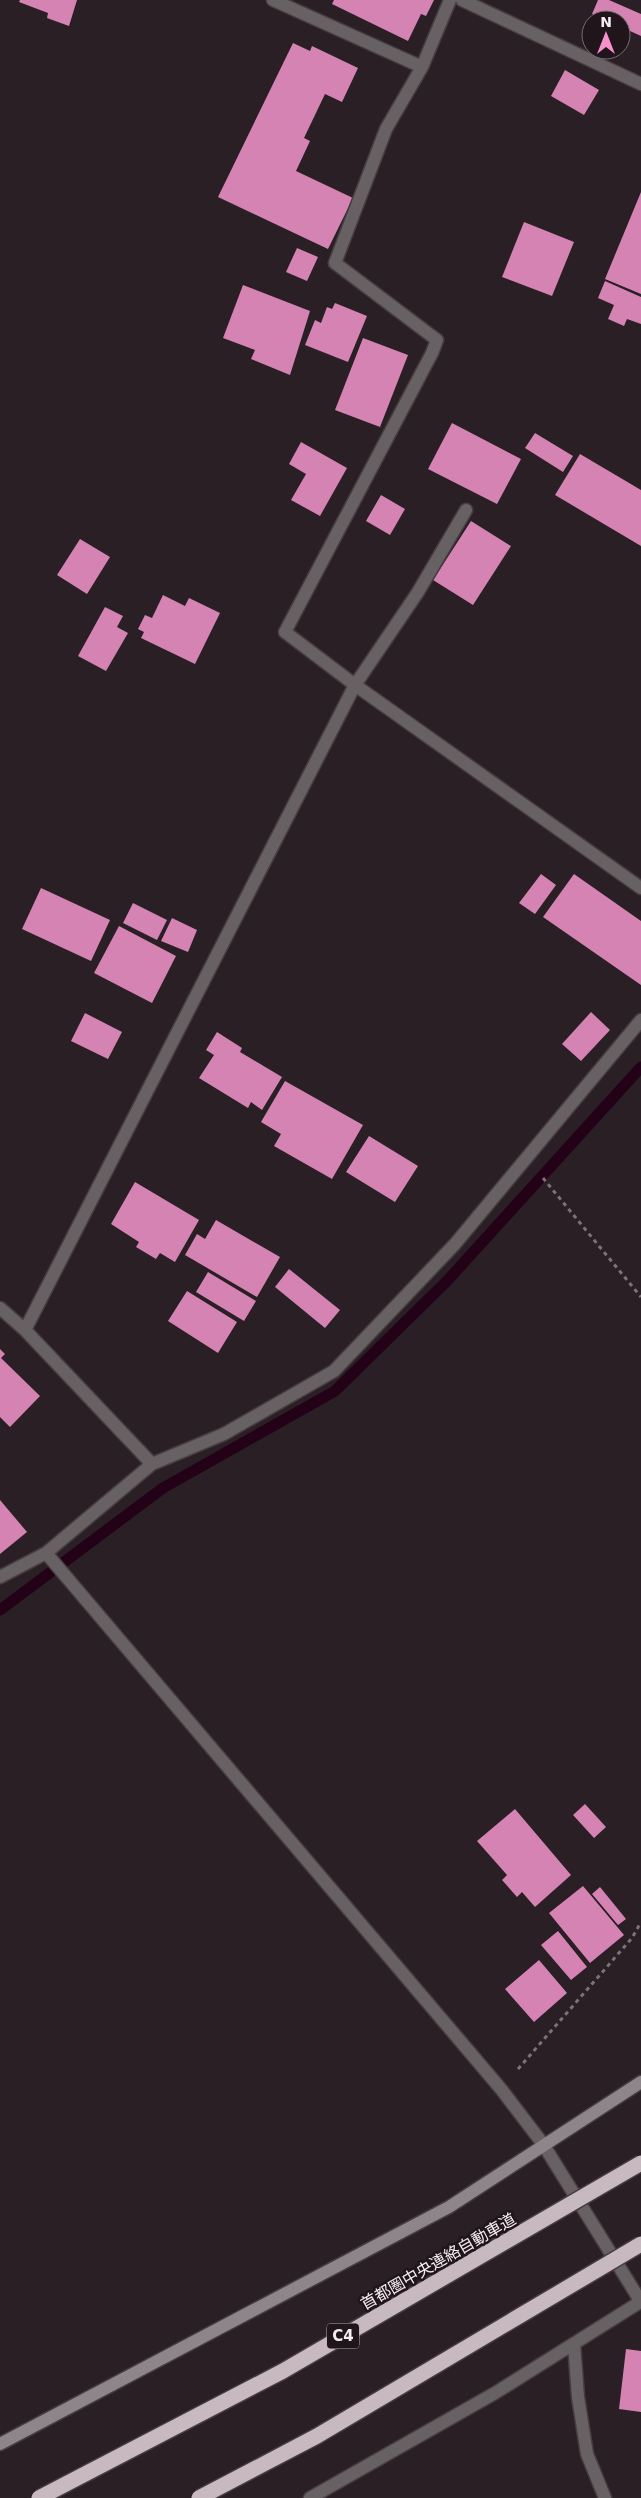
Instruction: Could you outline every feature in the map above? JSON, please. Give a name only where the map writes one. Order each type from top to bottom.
[{"type":"highway","name":"首都圏中央連絡自動車道","points":[[39,2498],[283,2371],[641,2163]]},
{"type":"highway","points":[[198,2498],[317,2436],[641,2244]]},
{"type":"street","points":[[273,0],[422,67]]},
{"type":"street","points":[[450,0],[422,67],[386,129],[335,263],[437,340],[432,354],[285,632],[355,685],[641,888]]},
{"type":"street","points":[[462,0],[641,84]]},
{"type":"street","points":[[25,1330],[355,685],[418,592],[466,510]]},
{"type":"street","points":[[0,1578],[46,1553],[152,1464],[224,1434],[334,1371],[455,1244],[641,1020]]},
{"type":"street","points":[[0,1308],[25,1330],[152,1464]]},
{"type":"street","points":[[46,1553],[501,2089],[543,2144],[640,2302],[496,2393],[310,2498]]},
{"type":"street","points":[[0,2444],[449,2207],[543,2144],[641,2082]]},
{"type":"street","points":[[574,2344],[578,2397],[587,2454],[605,2498]]},
{"type":"path","points":[[526,1158],[641,1297]]},
{"type":"path","points":[[501,2089],[632,1938],[641,1922]]},
{"type":"building","points":[[20,0],[77,0],[69,26],[47,18],[48,13],[19,2]]},
{"type":"building","points":[[334,0],[434,0],[426,16],[421,14],[408,41],[332,4]]},
{"type":"building","points":[[598,0],[609,0],[641,14],[641,36],[631,32],[631,10],[594,10]]},
{"type":"building","points":[[293,43],[310,51],[312,46],[358,68],[342,102],[325,94],[304,138],[310,141],[296,171],[353,198],[328,249],[218,197]]},
{"type":"building","points":[[565,70],[599,90],[584,115],[551,96]]},
{"type":"building","points":[[641,192],[641,294],[605,279]]},
{"type":"building","points":[[524,222],[574,242],[552,296],[502,277]]},
{"type":"building","points":[[297,248],[318,257],[307,281],[286,272]]},
{"type":"building","points":[[605,281],[641,297],[641,324],[627,319],[624,326],[608,319],[614,305],[598,298]]},
{"type":"building","points":[[243,285],[310,311],[290,375],[251,359],[255,350],[223,338]]},
{"type":"building","points":[[335,303],[367,316],[348,362],[305,345],[315,320],[321,323],[327,307],[332,309]]},
{"type":"building","points":[[363,338],[408,355],[380,427],[335,410]]},
{"type":"building","points":[[452,423],[521,459],[497,504],[428,469]]},
{"type":"building","points":[[535,433],[573,456],[563,472],[525,448]]},
{"type":"building","points":[[301,442],[347,468],[320,516],[291,500],[306,474],[289,464]]},
{"type":"building","points":[[580,454],[641,490],[641,546],[555,495]]},
{"type":"building","points":[[381,495],[405,509],[390,535],[366,521]]},
{"type":"building","points":[[471,521],[511,546],[473,605],[433,580]]},
{"type":"building","points":[[80,539],[110,557],[87,594],[57,575]]},
{"type":"building","points":[[163,595],[185,606],[189,598],[220,613],[195,664],[141,638],[144,632],[138,629],[145,615],[152,618]]},
{"type":"building","points":[[105,607],[123,616],[117,627],[128,633],[106,671],[78,656]]},
{"type":"building","points":[[541,874],[556,885],[535,914],[519,903]]},
{"type":"building","points":[[574,874],[641,921],[641,985],[543,917]]},
{"type":"building","points":[[41,888],[110,920],[91,961],[22,929]]},
{"type":"building","points":[[133,903],[167,920],[157,940],[123,923]]},
{"type":"building","points":[[172,918],[197,930],[188,952],[161,941]]},
{"type":"building","points":[[119,926],[176,956],[152,1003],[94,973]]},
{"type":"building","points":[[591,1012],[610,1030],[581,1061],[562,1044]]},
{"type":"building","points":[[85,1013],[122,1032],[108,1059],[71,1041]]},
{"type":"building","points":[[217,1032],[242,1048],[240,1052],[282,1077],[262,1110],[251,1102],[248,1108],[199,1078],[214,1055],[206,1050]]},
{"type":"building","points":[[285,1081],[363,1125],[332,1179],[274,1146],[281,1134],[261,1122]]},
{"type":"building","points":[[369,1136],[418,1166],[395,1202],[346,1172]]},
{"type":"building","points":[[135,1182],[199,1220],[175,1262],[160,1253],[156,1259],[136,1247],[139,1242],[111,1224]]},
{"type":"building","points":[[216,1220],[280,1257],[257,1297],[185,1255],[197,1234],[205,1239]]},
{"type":"building","points":[[289,1269],[340,1310],[325,1328],[275,1287]]},
{"type":"building","points":[[208,1272],[256,1301],[244,1321],[196,1292]]},
{"type":"building","points":[[187,1291],[237,1322],[218,1353],[168,1321]]},
{"type":"building","points":[[0,1349],[5,1354],[1,1358],[40,1396],[10,1427],[0,1417]]},
{"type":"building","points":[[0,1500],[27,1532],[0,1554]]},
{"type":"building","points":[[585,1804],[606,1827],[594,1838],[573,1815]]},
{"type":"building","points":[[515,1809],[571,1875],[535,1907],[522,1892],[517,1897],[502,1880],[507,1875],[477,1841]]},
{"type":"building","points":[[583,1886],[624,1935],[590,1963],[549,1913]]},
{"type":"building","points":[[600,1887],[626,1919],[618,1925],[592,1894]]},
{"type":"building","points":[[558,1931],[587,1967],[571,1980],[541,1945]]},
{"type":"building","points":[[539,1960],[567,1993],[534,2022],[505,1989]]},
{"type":"building","points":[[626,2349],[641,2351],[641,2412],[619,2409]]},
{"type":"waterway","points":[[0,1610],[163,1488],[335,1391],[447,1281],[641,1067]]}]
